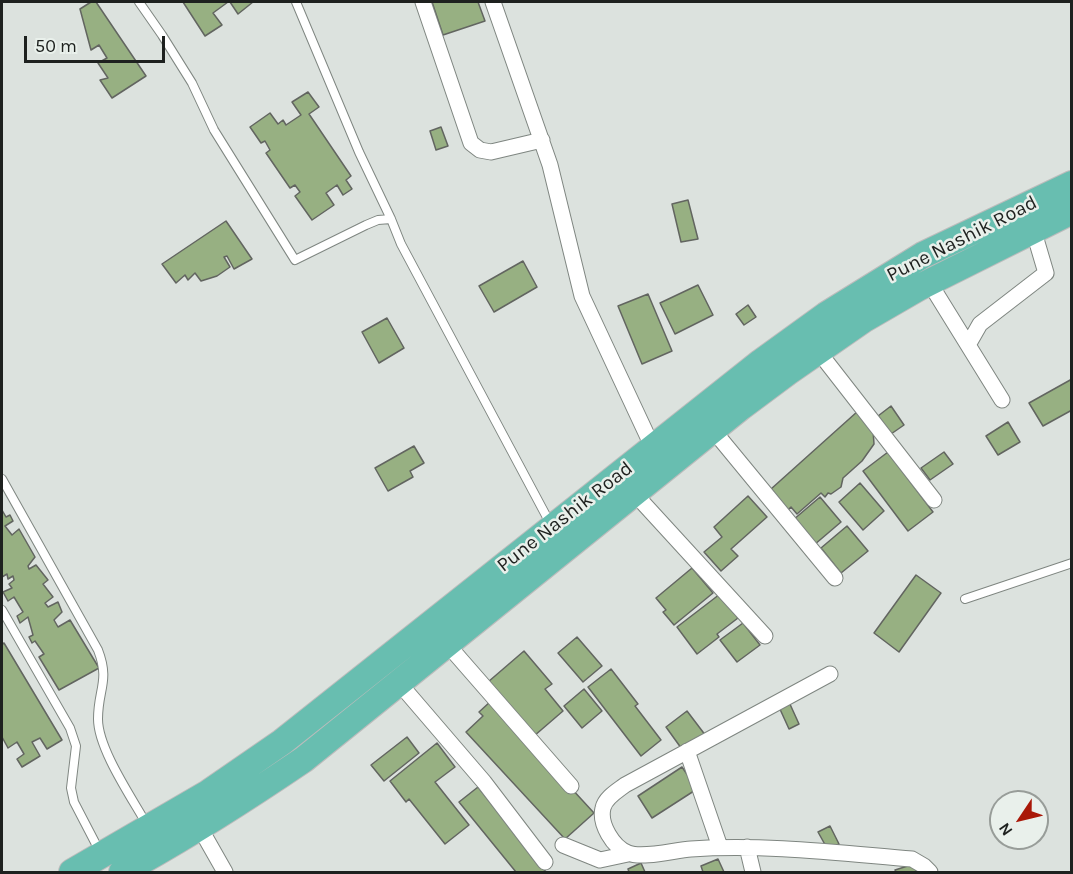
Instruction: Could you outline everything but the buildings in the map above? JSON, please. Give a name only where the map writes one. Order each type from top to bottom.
[{"type":"highway","name":"Pune Nashik Road","points":[[72,873],[208,793],[282,742],[789,341],[882,279],[961,236],[1071,184]]},
{"type":"highway","name":"Pune Nashik Road","points":[[122,873],[200,828],[303,760],[713,430],[818,351],[863,320],[929,282],[1071,211]]},
{"type":"street","points":[[423,2],[471,143],[480,150],[491,152],[542,140]]},
{"type":"street","points":[[493,2],[542,140],[582,296],[652,448]]},
{"type":"street","points":[[968,345],[980,324],[1046,273],[1033,230]]},
{"type":"street","points":[[929,282],[1002,400]]},
{"type":"street","points":[[818,351],[934,500]]},
{"type":"street","points":[[713,430],[835,578]]},
{"type":"street","points":[[634,493],[765,636]]},
{"type":"street","points":[[447,644],[571,786]]},
{"type":"street","points":[[628,854],[614,844],[604,823],[603,808],[609,797],[625,785],[830,674]]},
{"type":"street","points":[[399,683],[484,782],[545,862]]},
{"type":"street","points":[[687,751],[720,847]]},
{"type":"street","points":[[200,828],[225,873]]},
{"type":"street","points":[[563,845],[600,860],[628,854],[720,847],[912,859],[924,866],[930,873]]},
{"type":"street","points":[[747,847],[753,873]]},
{"type":"lane","points":[[139,2],[192,83],[214,130],[295,260],[366,225],[378,220],[392,219]]},
{"type":"lane","points":[[296,2],[359,152],[392,219],[401,244],[552,527]]},
{"type":"lane","points":[[2,479],[103,661],[105,677],[98,720],[101,738],[149,829]]},
{"type":"lane","points":[[965,599],[1071,563]]},
{"type":"lane","points":[[2,610],[70,728],[76,746],[71,788],[74,802],[102,856]]}]
